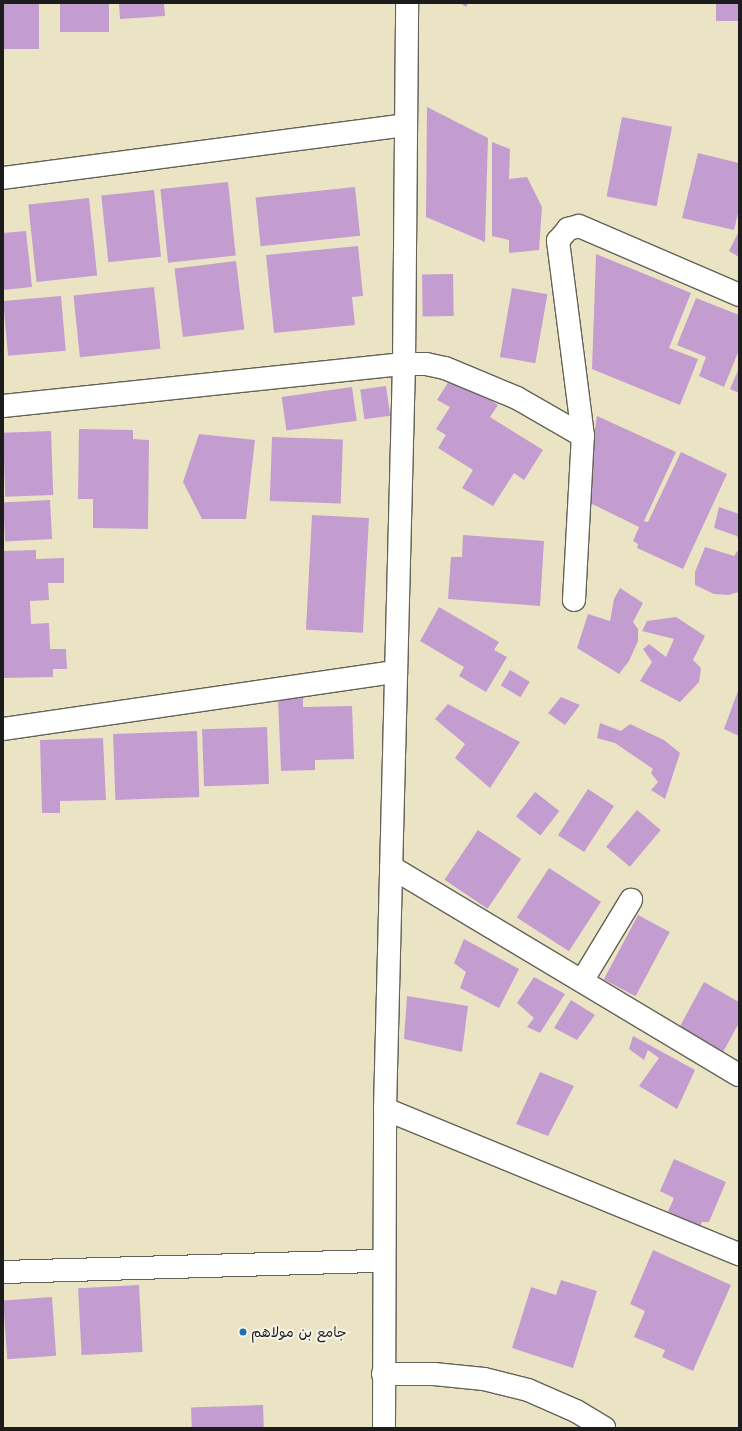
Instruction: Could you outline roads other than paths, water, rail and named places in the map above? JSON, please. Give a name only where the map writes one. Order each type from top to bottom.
[{"type":"street","points":[[384,1428],[385,1109],[404,364],[407,3]]},
{"type":"street","points":[[3,178],[406,125]]},
{"type":"street","points":[[574,600],[583,436],[558,241],[568,230],[579,226],[739,295]]},
{"type":"street","points":[[3,406],[404,364],[445,368],[517,398],[583,436]]},
{"type":"street","points":[[3,729],[396,672]]},
{"type":"street","points":[[391,867],[739,1075]]},
{"type":"street","points":[[582,981],[631,900]]},
{"type":"street","points":[[385,1109],[739,1254]]},
{"type":"street","points":[[3,1272],[384,1261]]},
{"type":"street","points":[[383,1374],[434,1374],[484,1378],[528,1390],[576,1411],[604,1428]]},
{"type":"place","name":"جامع بن مولاهم","points":[[243,1332]]}]
